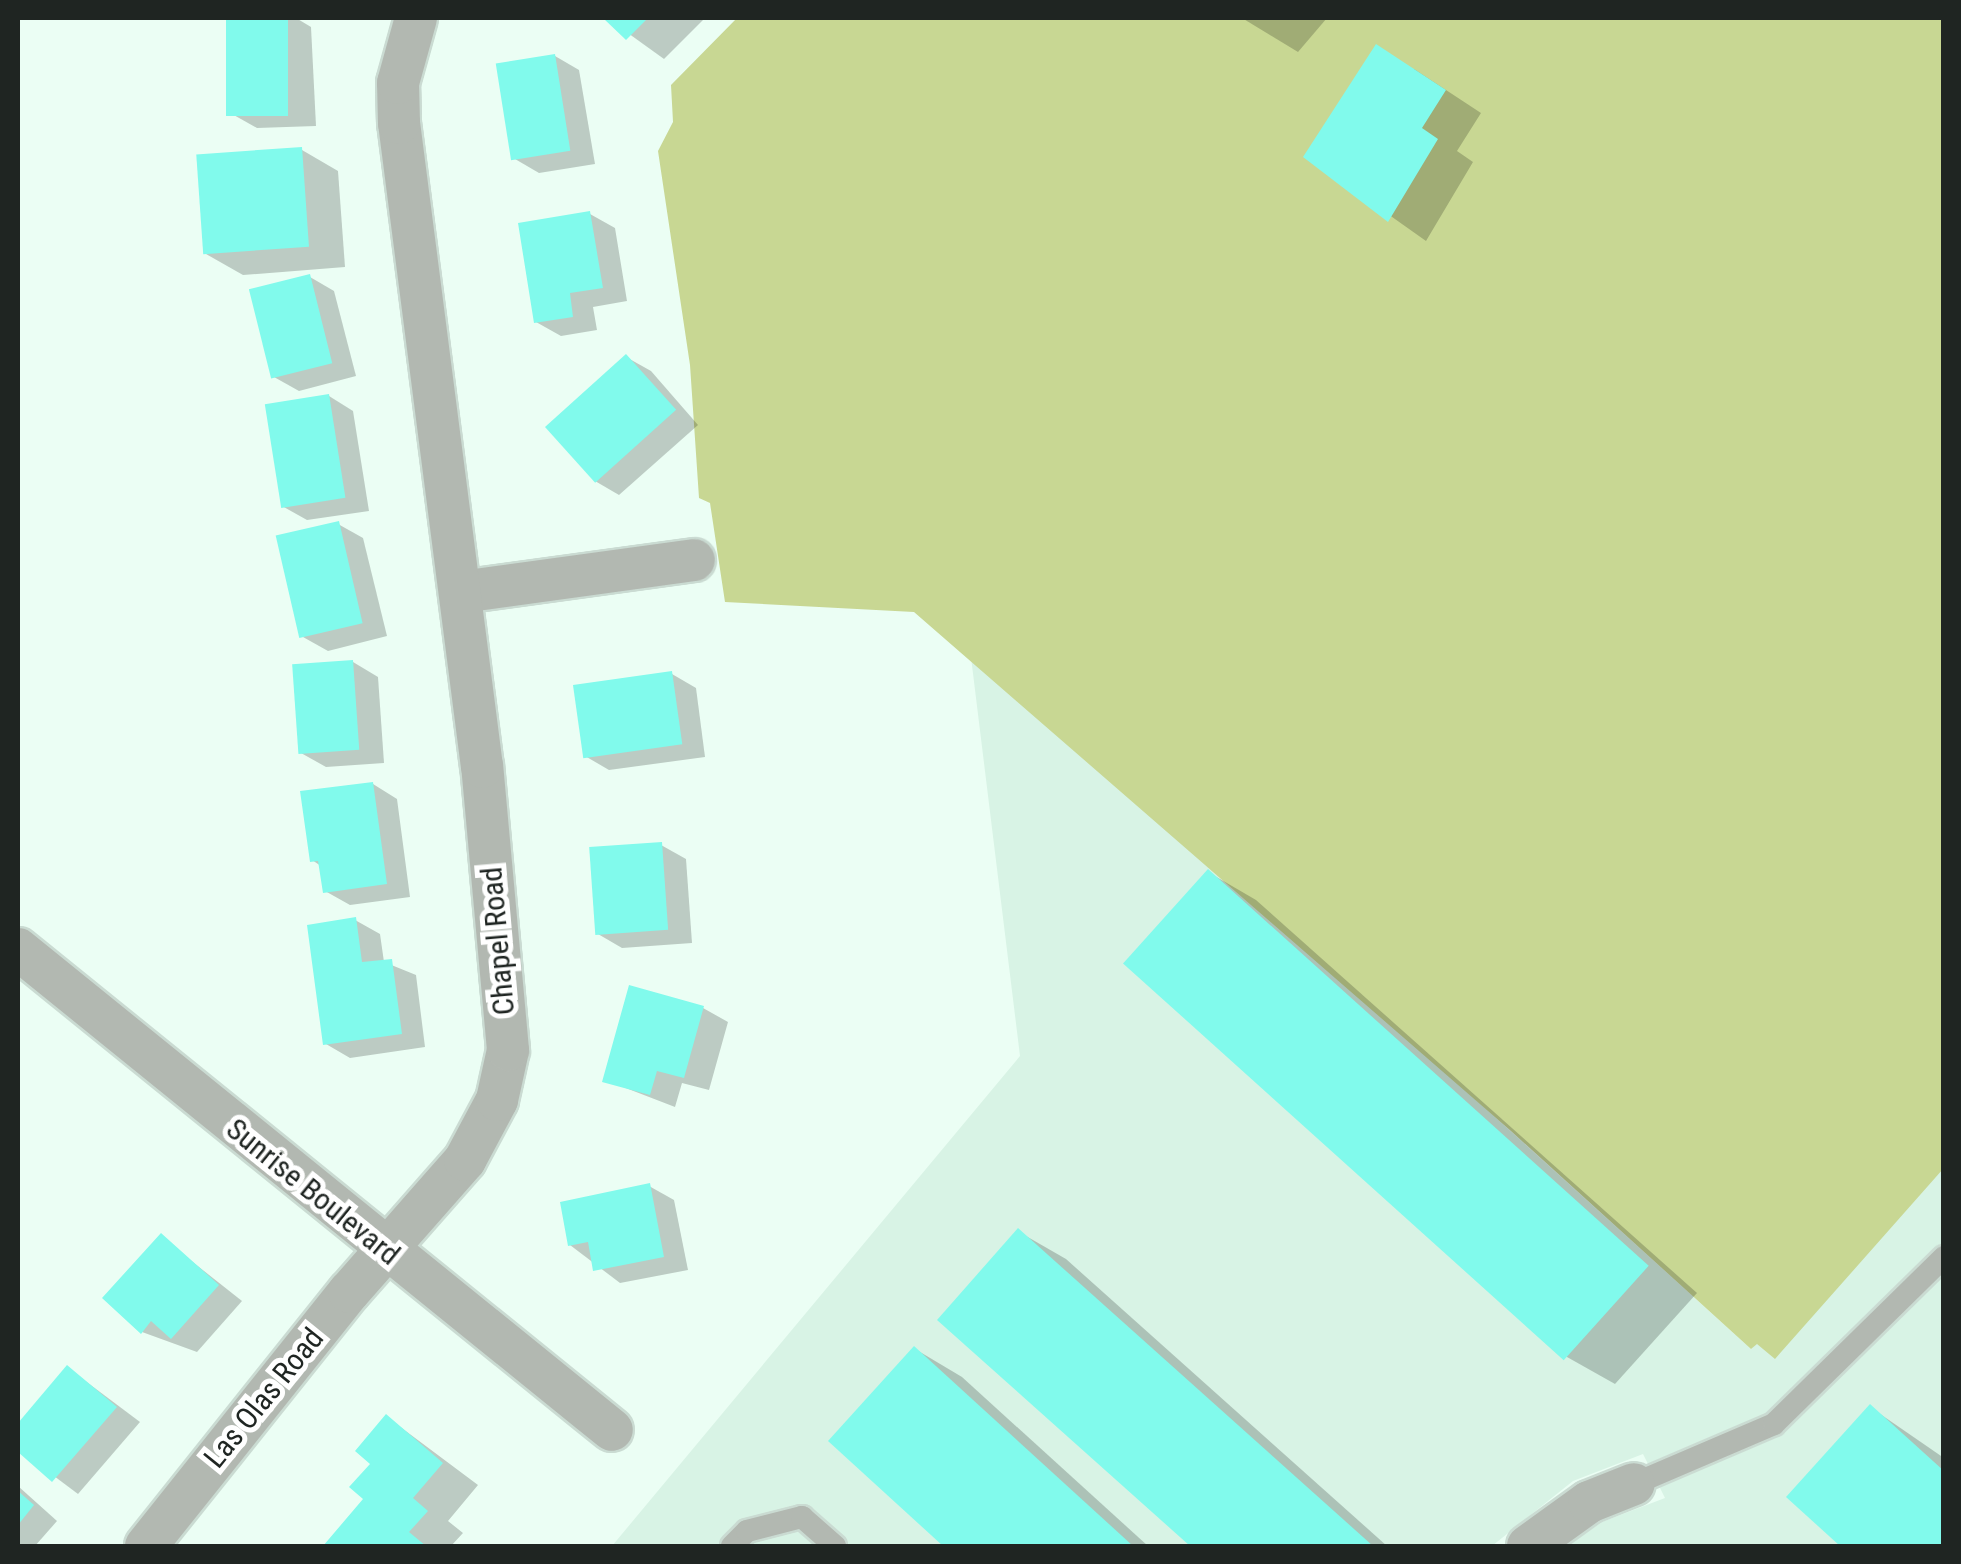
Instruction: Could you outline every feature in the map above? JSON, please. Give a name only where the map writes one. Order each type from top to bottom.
[{"type":"street","name":"Chapel Road","points":[[384,1251],[483,1131],[508,1050],[462,592],[398,123],[398,83],[416,18]]},
{"type":"street","points":[[462,592],[694,560]]},
{"type":"street","name":"Sunrise Boulevard","points":[[18,949],[384,1251],[612,1430]]},
{"type":"street","name":"Las Olas Road","points":[[146,1546],[384,1251]]},
{"type":"street","points":[[1528,1546],[1588,1502],[1634,1484]]},
{"type":"lane","points":[[1634,1484],[1774,1424],[1944,1257]]},
{"type":"lane","points":[[732,1546],[747,1531],[802,1517],[835,1546]]},
{"type":"shaded area","points":[[969,641],[1751,1349],[1943,1142],[1943,1546],[1567,1546],[1602,1522],[1665,1498],[1643,1454],[1573,1481],[1492,1546],[612,1546],[1020,1056]]},
{"type":"green space","points":[[737,18],[1943,18],[1943,1169],[1775,1359],[1757,1344],[1751,1349],[1511,1131],[914,612],[725,602],[710,503],[699,498],[690,365],[658,151],[673,122],[671,85]]},
{"type":"building","points":[[226,18],[288,18],[288,116],[226,116]]},
{"type":"building","points":[[603,18],[648,18],[626,40]]},
{"type":"building","points":[[1376,44],[1446,90],[1422,128],[1438,139],[1388,222],[1303,157]]},
{"type":"building","points":[[555,54],[570,151],[511,160],[496,63]]},
{"type":"building","points":[[302,147],[309,247],[203,254],[196,154]]},
{"type":"building","points":[[590,211],[603,288],[570,293],[573,317],[534,323],[518,223]]},
{"type":"building","points":[[310,274],[332,363],[271,379],[249,289]]},
{"type":"building","points":[[626,354],[676,410],[595,483],[545,427]]},
{"type":"building","points":[[329,394],[345,498],[281,508],[265,404]]},
{"type":"building","points":[[339,521],[363,623],[299,638],[276,536]]},
{"type":"building","points":[[353,660],[359,750],[298,754],[292,664]]},
{"type":"building","points":[[672,671],[682,744],[583,758],[573,685]]},
{"type":"building","points":[[373,782],[387,884],[323,893],[318,861],[310,862],[300,791]]},
{"type":"building","points":[[662,842],[668,930],[595,935],[589,847]]},
{"type":"building","points":[[1208,869],[1649,1266],[1564,1360],[1123,963]]},
{"type":"building","points":[[356,917],[362,962],[392,959],[402,1034],[323,1045],[307,925]]},
{"type":"building","points":[[629,985],[704,1006],[684,1078],[657,1071],[650,1095],[602,1082]]},
{"type":"building","points":[[650,1183],[664,1257],[593,1271],[588,1242],[568,1246],[560,1202]]},
{"type":"building","points":[[1018,1228],[1373,1546],[1190,1546],[937,1320]]},
{"type":"building","points":[[161,1233],[219,1285],[171,1339],[151,1321],[141,1334],[102,1298]]},
{"type":"building","points":[[914,1346],[1133,1546],[943,1546],[828,1441]]},
{"type":"building","points":[[67,1365],[117,1407],[52,1482],[18,1452],[18,1423]]},
{"type":"building","points":[[1870,1404],[1944,1471],[1944,1546],[1840,1546],[1786,1497]]},
{"type":"building","points":[[386,1414],[443,1463],[413,1498],[428,1511],[409,1532],[426,1546],[323,1546],[363,1499],[349,1487],[370,1464],[355,1451]]},
{"type":"building","points":[[18,1491],[34,1505],[18,1525]]}]
